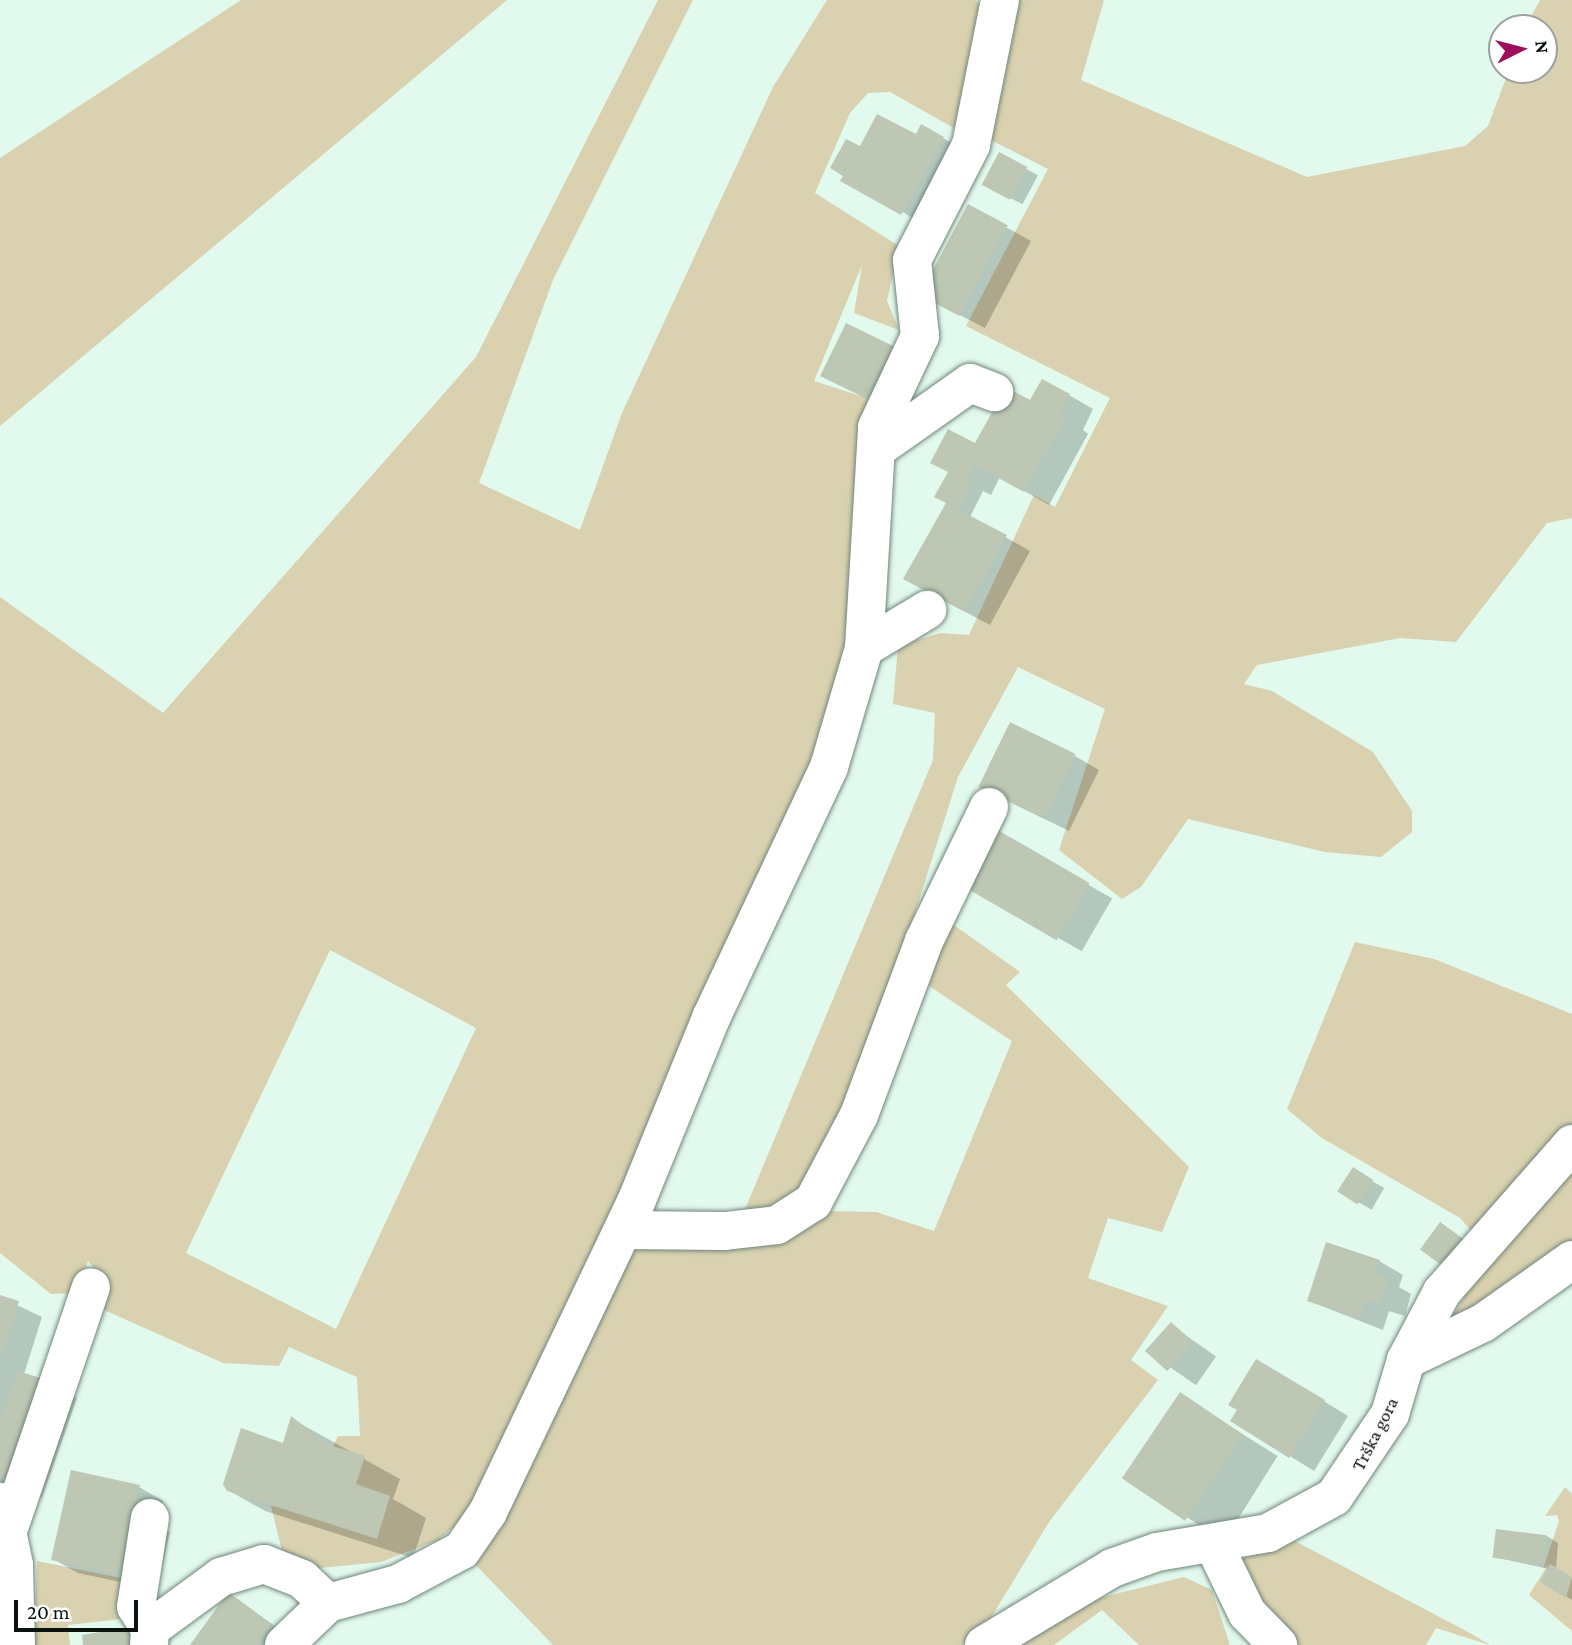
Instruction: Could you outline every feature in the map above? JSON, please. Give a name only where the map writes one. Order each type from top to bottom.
[{"type":"street","points":[[284,1645],[328,1602],[398,1584],[462,1549],[510,1473],[623,1230],[711,1018],[829,766],[864,648],[878,448],[877,427],[919,336],[912,260],[971,145],[1000,0]]},
{"type":"street","points":[[878,448],[970,383],[994,392]]},
{"type":"street","points":[[864,648],[927,610]]},
{"type":"street","points":[[623,1230],[725,1231],[777,1224],[813,1202],[859,1115],[924,941],[989,807]]},
{"type":"street","name":"Trška gora","points":[[984,1645],[1112,1568],[1213,1543],[1268,1533],[1334,1497],[1390,1413],[1406,1360],[1442,1292],[1572,1144]]},
{"type":"street","points":[[1406,1360],[1483,1323],[1572,1260]]},
{"type":"street","points":[[16,1645],[5,1513],[91,1287]]},
{"type":"street","points":[[150,1518],[136,1607],[149,1637],[221,1577],[264,1564],[302,1579],[328,1602]]},
{"type":"street","points":[[1213,1543],[1246,1629],[1278,1645]]},
{"type":"shaded area","points":[[241,0],[507,0],[0,426],[0,158]]},
{"type":"shaded area","points":[[658,0],[693,0],[553,280],[479,483],[580,530],[622,413],[773,87],[827,0],[976,0],[984,18],[961,132],[890,92],[868,93],[850,113],[815,193],[899,246],[887,301],[899,330],[854,313],[862,265],[814,381],[873,400],[853,636],[829,730],[475,1510],[438,1540],[381,1562],[320,1568],[285,1563],[269,1498],[321,1474],[338,1436],[360,1436],[357,1377],[289,1347],[279,1366],[223,1363],[102,1309],[99,1273],[88,1261],[77,1293],[51,1294],[0,1253],[0,597],[163,713],[476,357]],"holes":[[[330,950],[476,1028],[336,1329],[186,1253]]]},
{"type":"shaded area","points":[[1013,0],[1104,0],[1081,80],[1307,177],[1465,146],[1488,126],[1504,84],[1558,84],[1558,14],[1532,14],[1540,0],[1572,0],[1572,518],[1547,523],[1456,642],[1400,638],[1257,665],[1244,684],[1272,691],[1373,752],[1412,811],[1412,832],[1381,857],[1325,852],[1188,819],[1141,887],[1122,899],[1059,850],[1105,709],[1018,667],[958,777],[869,1058],[812,1170],[784,1209],[741,1219],[933,760],[935,713],[893,704],[898,646],[940,633],[969,635],[1034,495],[1055,507],[1110,398],[966,326],[1048,169],[983,136]]},
{"type":"shaded area","points":[[948,921],[1020,972],[1006,985],[1189,1167],[1162,1232],[1108,1218],[1088,1278],[1168,1306],[1131,1360],[1158,1380],[1049,1522],[986,1626],[962,1645],[553,1645],[471,1560],[636,1248],[795,1237],[825,1211],[876,1212],[934,1231],[1012,1041],[929,986]]},
{"type":"shaded area","points":[[1355,942],[1434,959],[1572,1014],[1572,1125],[1474,1234],[1460,1218],[1322,1138],[1287,1109]]},
{"type":"shaded area","points":[[1572,1161],[1572,1243],[1441,1336],[1494,1246]]},
{"type":"shaded area","points":[[1565,1487],[1572,1494],[1572,1631],[1529,1595],[1549,1563],[1543,1569],[1559,1521],[1557,1515],[1545,1516]]},
{"type":"shaded area","points":[[1291,1539],[1490,1645],[1436,1628],[1426,1645],[1290,1645],[1230,1564]]},
{"type":"shaded area","points":[[37,1561],[131,1580],[130,1618],[68,1625],[70,1645],[34,1645]]},
{"type":"shaded area","points":[[1184,1577],[1212,1590],[1230,1645],[1139,1645],[1102,1610],[1054,1645],[1013,1645],[1087,1601]]},
{"type":"building","points":[[877,114],[916,134],[921,124],[944,137],[901,215],[840,181],[843,176],[830,168],[846,139],[860,146]]},
{"type":"building","points":[[999,152],[1027,167],[1010,200],[982,185]]},
{"type":"building","points":[[968,204],[1008,225],[959,316],[920,295]]},
{"type":"building","points":[[846,323],[898,348],[872,401],[820,376]]},
{"type":"building","points":[[1042,379],[1070,394],[1060,415],[1065,418],[1024,492],[975,465],[966,482],[971,485],[959,510],[1007,535],[965,612],[903,579],[946,503],[934,497],[948,472],[930,463],[948,429],[975,443],[1006,387],[1030,400]]},
{"type":"building","points":[[1010,722],[1076,754],[1044,819],[978,787]]},
{"type":"building","points":[[996,829],[1090,883],[1057,940],[963,886]]},
{"type":"building","points":[[1353,1167],[1373,1180],[1357,1204],[1337,1191]]},
{"type":"building","points":[[1440,1222],[1463,1239],[1443,1267],[1420,1250]]},
{"type":"building","points":[[1326,1242],[1380,1260],[1375,1274],[1388,1279],[1380,1304],[1365,1299],[1359,1318],[1307,1301]]},
{"type":"building","points":[[0,1295],[19,1301],[1,1359],[0,1359]]},
{"type":"building","points":[[1171,1322],[1193,1342],[1167,1371],[1145,1351]]},
{"type":"building","points":[[1256,1359],[1325,1400],[1289,1458],[1230,1421],[1237,1410],[1228,1405]]},
{"type":"building","points":[[18,1371],[53,1382],[18,1486],[0,1479],[0,1424]]},
{"type":"building","points":[[1180,1392],[1243,1434],[1185,1521],[1122,1478]]},
{"type":"building","points":[[291,1416],[329,1445],[365,1456],[356,1484],[390,1496],[377,1539],[227,1491],[223,1484],[241,1428],[283,1443]]},
{"type":"building","points":[[71,1470],[140,1485],[134,1513],[137,1558],[124,1556],[120,1575],[51,1560]]},
{"type":"building","points":[[1496,1529],[1547,1535],[1543,1564],[1492,1558]]},
{"type":"building","points":[[1550,1564],[1572,1577],[1566,1598],[1540,1582]]},
{"type":"building","points":[[228,1592],[272,1624],[257,1645],[190,1645]]},
{"type":"building","points":[[130,1627],[132,1645],[83,1645],[82,1635]]}]
